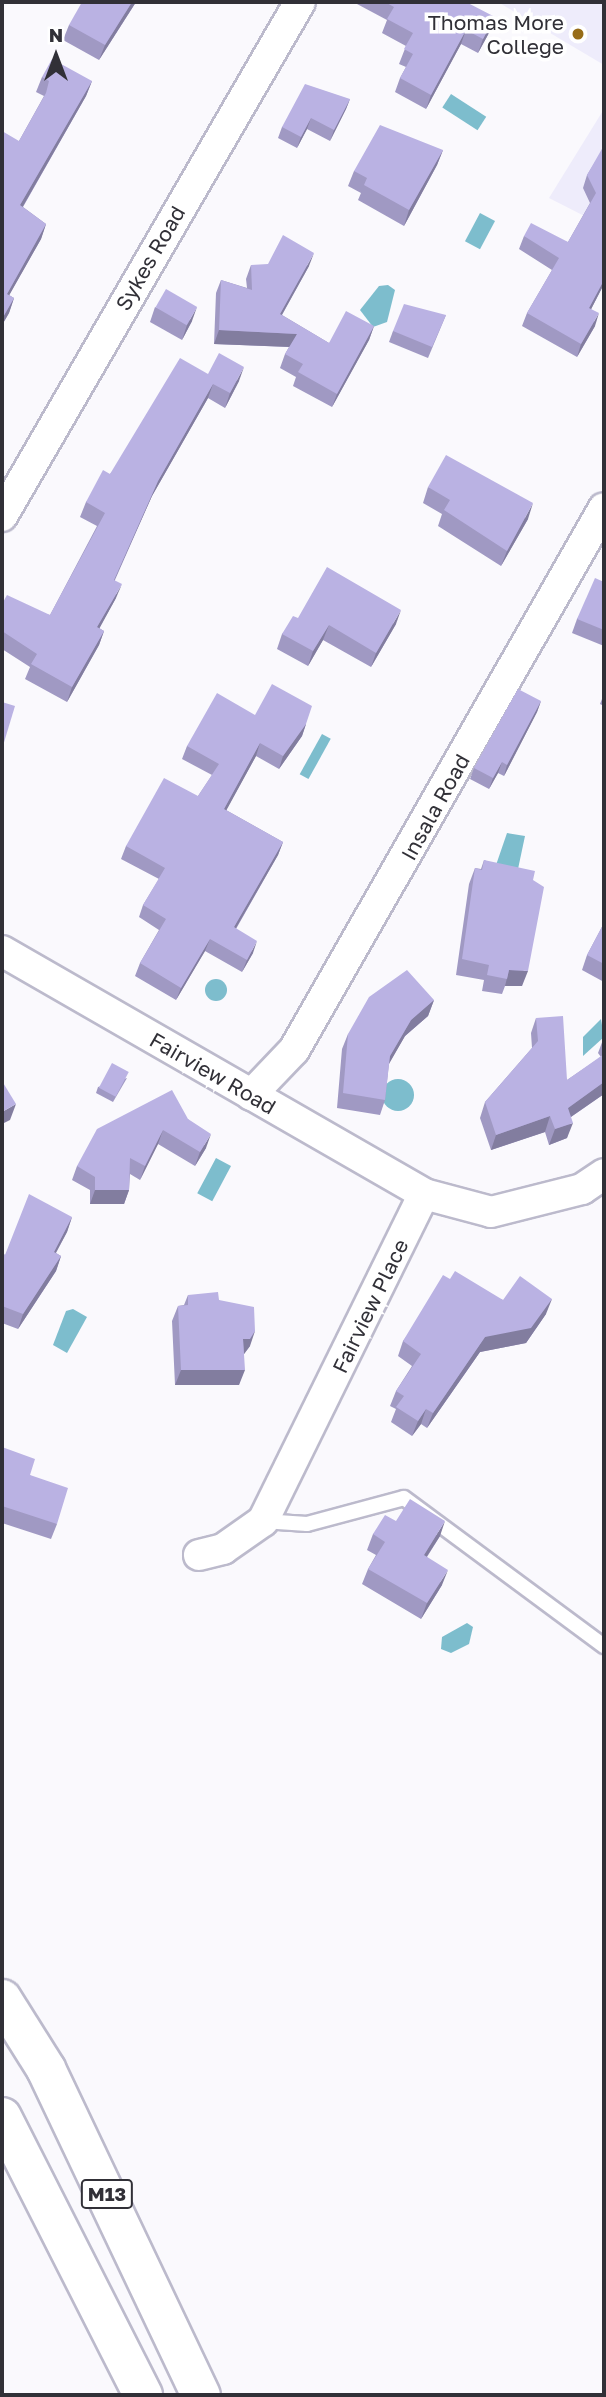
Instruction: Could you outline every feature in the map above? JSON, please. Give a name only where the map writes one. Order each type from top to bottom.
[{"type":"highway","name":"M13","points":[[2,1999],[46,2069],[201,2395]]},
{"type":"highway","name":"M13","points":[[3,2121],[143,2395]]},
{"type":"street","name":"Sykes Road","points":[[2,516],[300,2]]},
{"type":"street","name":"Insala Road","points":[[251,1095],[295,1050],[604,508]]},
{"type":"street","name":"Fairview Road","points":[[2,951],[424,1194]]},
{"type":"street","points":[[424,1194],[491,1212],[582,1189],[604,1174]]},
{"type":"street","name":"Fairview Place","points":[[199,1555],[223,1549],[264,1521],[424,1194]]},
{"type":"lane","points":[[264,1521],[307,1524],[404,1498],[532,1586],[604,1646]]},
{"type":"shaded area","name":"Thomas More College","points":[[498,2],[604,2],[604,65]]},
{"type":"shaded area","points":[[604,109],[604,226],[549,198]]},
{"type":"water","points":[[451,94],[486,117],[478,130],[442,107]]},
{"type":"water","points":[[480,213],[495,221],[480,249],[465,241]]},
{"type":"water","points":[[388,285],[395,290],[387,322],[373,327],[360,310],[379,286]]},
{"type":"water","points":[[322,734],[331,739],[308,779],[300,774]]},
{"type":"water","points":[[507,833],[525,836],[518,869],[496,865]]},
{"type":"water","points":[[216,979],[224,982],[227,990],[224,998],[216,1001],[208,998],[205,990],[208,982]]},
{"type":"water","points":[[601,1019],[604,1037],[583,1056],[583,1037]]},
{"type":"water","points":[[398,1079],[410,1083],[414,1095],[410,1107],[398,1111],[386,1107],[382,1095],[386,1083]]},
{"type":"water","points":[[216,1158],[231,1166],[212,1201],[197,1193]]},
{"type":"water","points":[[73,1309],[87,1317],[67,1353],[53,1345],[66,1311]]},
{"type":"water","points":[[467,1623],[473,1627],[469,1644],[451,1653],[441,1649],[442,1637]]},
{"type":"building","points":[[82,2],[132,2],[105,45],[69,25]]},
{"type":"building","points":[[385,2],[466,2],[495,17],[483,39],[466,30],[431,95],[400,78],[413,54],[404,49],[413,33],[387,19],[394,7]]},
{"type":"building","points":[[52,59],[92,81],[20,205],[46,224],[7,294],[14,298],[2,319],[2,131],[19,141],[46,93],[49,81],[42,77]]},
{"type":"building","points":[[305,84],[350,99],[334,130],[311,118],[301,137],[282,127]]},
{"type":"building","points":[[380,125],[443,150],[409,210],[364,185],[367,178],[354,171]]},
{"type":"building","points":[[603,147],[604,280],[589,308],[599,313],[581,344],[527,313],[559,258],[524,236],[531,223],[568,242],[596,193],[587,175]]},
{"type":"building","points":[[283,235],[314,253],[280,314],[329,343],[346,311],[374,326],[337,394],[298,372],[303,364],[285,354],[297,334],[219,330],[221,280],[252,290],[251,265],[268,264]]},
{"type":"building","points":[[166,289],[197,307],[187,325],[156,307]]},
{"type":"building","points":[[404,304],[446,315],[432,347],[393,331]]},
{"type":"building","points":[[219,353],[244,367],[230,393],[213,384],[158,481],[114,580],[122,584],[97,627],[104,631],[72,687],[31,664],[37,654],[2,631],[2,604],[7,595],[50,615],[105,513],[86,502],[103,470],[110,474],[180,358],[208,374]]},
{"type":"building","points":[[446,455],[533,503],[507,551],[444,510],[450,500],[428,487]]},
{"type":"building","points":[[327,567],[401,610],[376,653],[329,625],[313,651],[282,634],[293,616],[298,618]]},
{"type":"building","points":[[595,578],[604,582],[604,630],[577,619]]},
{"type":"building","points":[[272,684],[312,706],[306,724],[283,756],[260,743],[224,809],[283,842],[234,927],[257,941],[247,960],[210,939],[181,988],[140,963],[166,919],[143,905],[165,868],[126,846],[164,778],[198,796],[219,764],[187,746],[217,693],[255,715]]},
{"type":"building","points":[[518,689],[541,701],[507,765],[502,762],[493,778],[474,768]]},
{"type":"building","points":[[2,702],[15,706],[2,749]]},
{"type":"building","points":[[484,860],[535,871],[533,880],[544,887],[528,971],[509,970],[507,979],[487,975],[489,965],[462,959],[475,868],[482,870]]},
{"type":"building","points":[[604,923],[604,964],[587,955]]},
{"type":"building","points":[[407,970],[434,1000],[411,1020],[390,1056],[385,1100],[343,1093],[348,1034],[369,997]]},
{"type":"building","points":[[563,1016],[567,1080],[604,1054],[604,1082],[568,1108],[573,1123],[555,1129],[550,1116],[496,1135],[485,1102],[538,1041],[536,1018]]},
{"type":"building","points":[[112,1063],[129,1072],[116,1097],[99,1088]]},
{"type":"building","points":[[2,1081],[16,1104],[2,1112]]},
{"type":"building","points":[[172,1090],[188,1119],[211,1134],[200,1152],[163,1130],[145,1166],[130,1158],[129,1190],[95,1190],[95,1177],[77,1166],[97,1129]]},
{"type":"building","points":[[29,1194],[72,1217],[54,1252],[61,1256],[23,1314],[2,1306],[2,1253],[5,1255]]},
{"type":"building","points":[[455,1271],[503,1300],[520,1276],[552,1299],[531,1328],[485,1337],[433,1413],[426,1409],[418,1421],[396,1407],[404,1396],[396,1391],[421,1354],[403,1341],[443,1275],[450,1279]]},
{"type":"building","points":[[218,1292],[219,1300],[254,1307],[255,1331],[250,1339],[243,1339],[245,1370],[181,1370],[178,1306],[188,1305],[188,1295]]},
{"type":"building","points":[[2,1447],[35,1459],[30,1475],[68,1488],[57,1524],[2,1506]]},
{"type":"building","points":[[410,1499],[445,1521],[424,1555],[448,1570],[427,1603],[368,1569],[385,1542],[373,1534],[385,1515],[396,1521]]},
{"type":"place","name":"Thomas More College","points":[[578,34]]}]
